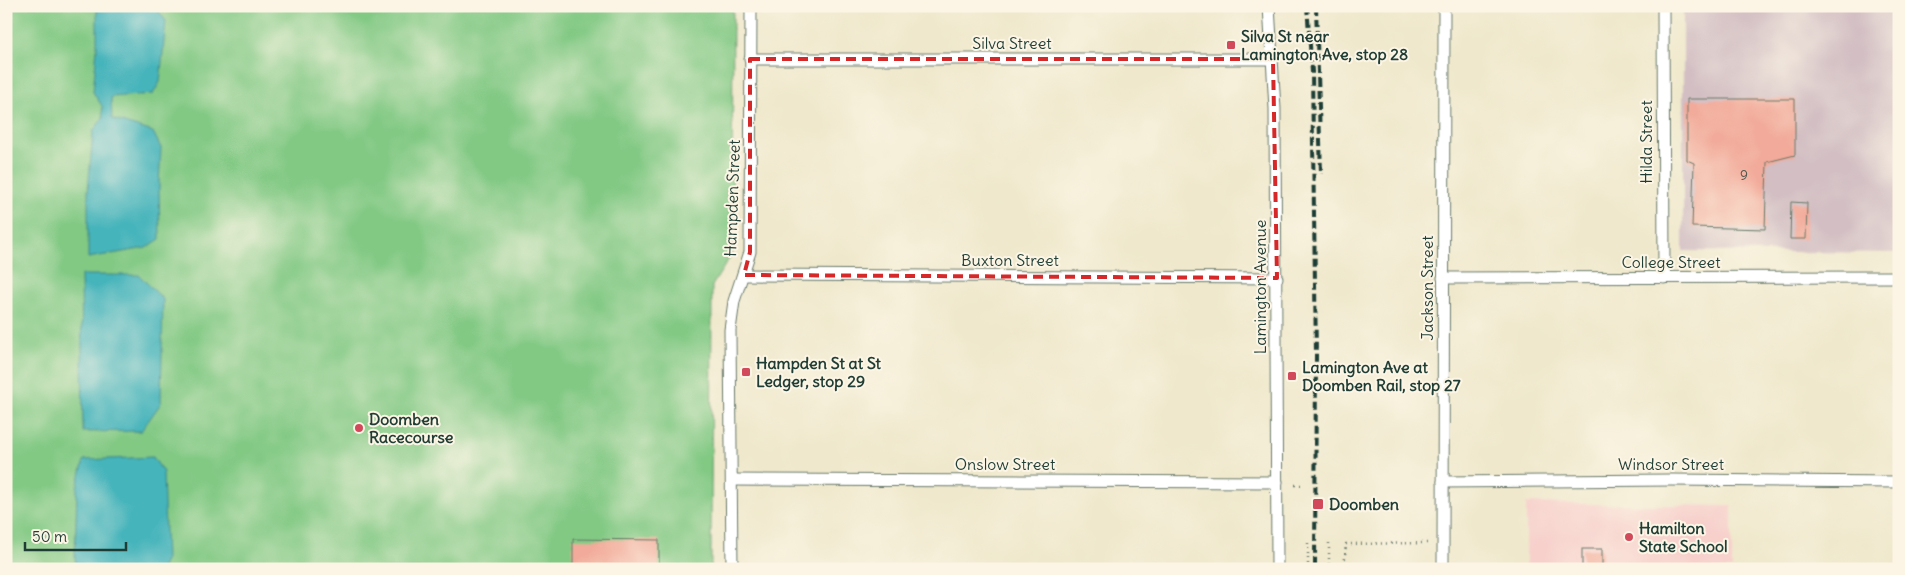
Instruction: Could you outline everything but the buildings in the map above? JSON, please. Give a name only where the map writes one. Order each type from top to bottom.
[{"type":"street","name":"Hampden Street","points":[[732,569],[730,330],[734,301],[750,252],[751,6]]},
{"type":"street","name":"Lamington Avenue","points":[[1269,6],[1273,59],[1277,278],[1277,569]]},
{"type":"street","name":"Jackson Street","points":[[1443,569],[1444,6]]},
{"type":"street","name":"Hilda Street","points":[[1663,6],[1664,278]]},
{"type":"street","name":"Silva Street","points":[[750,59],[1273,59]]},
{"type":"street","name":"Buxton Street","points":[[744,275],[1277,278]]},
{"type":"street","name":"College Street","points":[[1443,278],[1899,277]]},
{"type":"street","name":"Onslow Street","points":[[732,480],[1278,482]]},
{"type":"street","name":"Windsor Street","points":[[1443,482],[1671,480],[1899,482]]},
{"type":"path","points":[[1295,485],[1305,485]]},
{"type":"path","points":[[1329,542],[1329,569]]},
{"type":"path","points":[[1308,543],[1308,569]]},
{"type":"path","points":[[1344,569],[1346,544],[1428,544]]},
{"type":"highlighted area","points":[[750,59],[1273,59],[1277,278],[744,275],[750,252]]},
{"type":"shaded area","points":[[1683,6],[1899,6],[1899,253],[1683,251]]},
{"type":"shaded area","name":"Hamilton State School","points":[[1526,503],[1732,506],[1732,569],[1526,569]]},
{"type":"green space","name":"Doomben Racecourse","points":[[6,6],[733,6],[732,254],[712,286],[711,569],[6,569]]},
{"type":"water","points":[[97,6],[155,6],[166,21],[160,82],[153,94],[111,97],[112,119],[153,132],[161,148],[159,184],[160,239],[146,248],[88,258],[88,191],[93,131],[103,118],[102,106],[93,92],[97,48]]},
{"type":"water","points":[[81,275],[139,275],[163,299],[161,403],[141,431],[83,432]]},
{"type":"water","points":[[153,457],[163,472],[166,559],[161,569],[77,569],[75,558],[77,487],[84,460]]},
{"type":"railway","points":[[1307,6],[1312,72],[1316,355],[1315,569]]},
{"type":"railway","points":[[1316,6],[1321,174]]},
{"type":"place","name":"Silva St near Lamington Ave, stop 28","points":[[1231,45]]},
{"type":"place","name":"Hampden St at St Ledger, stop 29","points":[[746,372]]},
{"type":"place","name":"Lamington Ave at Doomben Rail, stop 27","points":[[1292,376]]},
{"type":"place","name":"Doomben Racecourse","points":[[359,428]]},
{"type":"place","name":"Doomben","points":[[1318,504]]},
{"type":"place","name":"Hamilton State School","points":[[1629,537]]}]
